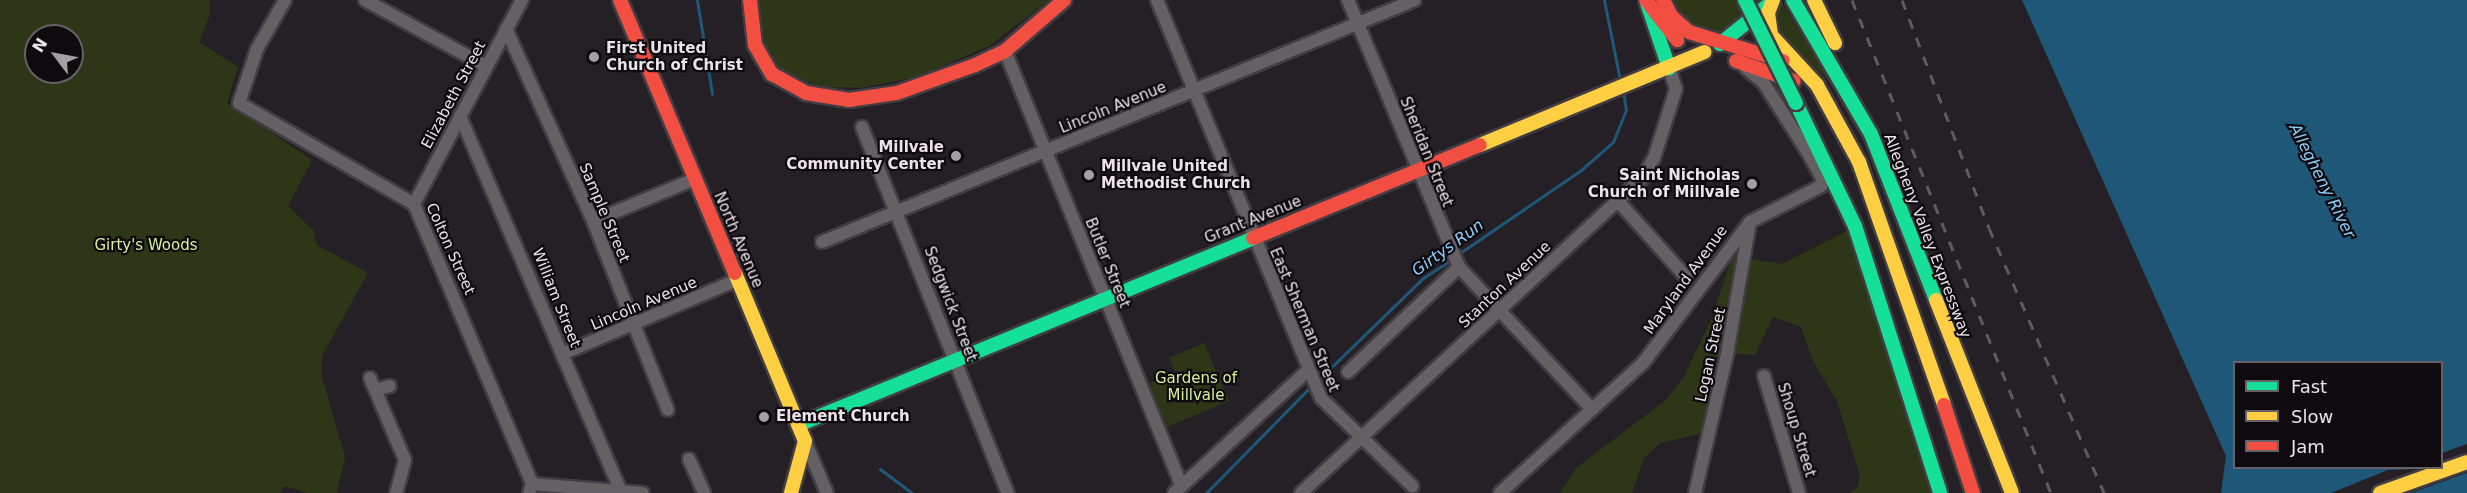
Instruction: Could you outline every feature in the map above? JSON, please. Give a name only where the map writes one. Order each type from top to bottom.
[{"type":"main road","name":"North Avenue","points":[[620,0],[805,441]]},
{"type":"main road","points":[[750,0],[755,45],[761,61],[785,83],[826,98],[849,100],[897,93],[1005,51],[1064,0]]},
{"type":"main road","points":[[1663,0],[1681,26],[1720,44],[1796,68]]},
{"type":"main road","points":[[1745,0],[1855,226],[1909,386],[1940,493]]},
{"type":"main road","points":[[1773,0],[1768,13],[1771,35],[1796,68],[1830,105],[1859,162],[1898,264],[1973,493]]},
{"type":"main road","name":"Grant Avenue","points":[[798,425],[1669,68],[1720,44],[1773,0]]},
{"type":"main road","name":"Allegheny Valley Expressway","points":[[1793,0],[1847,84],[1871,134],[2012,493]]},
{"type":"main road","points":[[1814,0],[1847,84]]},
{"type":"main road","points":[[1646,2],[1667,32],[1705,52],[1775,71],[1792,80],[1816,106],[1853,177],[1896,287],[1961,493]]},
{"type":"main road","points":[[1646,2],[1669,68]]},
{"type":"main road","points":[[1909,386],[1952,493]]},
{"type":"main road","points":[[791,493],[805,441]]},
{"type":"main road","points":[[2380,493],[2467,462]]},
{"type":"street","name":"Colton Street","points":[[285,0],[257,49],[239,103],[414,204],[429,231],[531,489]]},
{"type":"street","points":[[365,0],[486,66]]},
{"type":"street","name":"Elizabeth Street","points":[[414,204],[522,0]]},
{"type":"street","name":"East Sherman Street","points":[[1156,0],[1309,372],[1327,408],[1364,435],[1412,486]]},
{"type":"street","name":"Sheridan Street","points":[[1348,0],[1457,264],[1592,410]]},
{"type":"street","name":"Lincoln Avenue","points":[[822,242],[1415,0]]},
{"type":"street","name":"Sample Street","points":[[506,29],[593,221],[668,410]]},
{"type":"street","name":"Butler Street","points":[[1005,51],[1105,299],[1178,490]]},
{"type":"street","name":"Maryland Avenue","points":[[1500,493],[1643,363],[1750,222],[1817,191],[1822,178],[1763,82],[1736,61]]},
{"type":"street","name":"Stanton Avenue","points":[[1301,493],[1643,177],[1654,158],[1676,89],[1669,68]]},
{"type":"street","points":[[1763,82],[1775,71]]},
{"type":"street","name":"William Street","points":[[460,116],[621,492]]},
{"type":"street","name":"Sedgwick Street","points":[[862,127],[898,211],[1008,493]]},
{"type":"street","points":[[593,221],[694,179]]},
{"type":"street","points":[[1617,200],[1686,277]]},
{"type":"street","name":"Logan Street","points":[[1695,493],[1727,354],[1750,222]]},
{"type":"street","points":[[1348,372],[1457,264]]},
{"type":"street","name":"Lincoln Avenue","points":[[562,354],[633,326],[737,280]]},
{"type":"street","points":[[1178,490],[1309,372]]},
{"type":"street","name":"Shoup Street","points":[[1764,376],[1799,493]]},
{"type":"street","points":[[370,378],[384,387],[405,460],[396,493]]},
{"type":"street","name":"North Avenue","points":[[805,441],[827,493]]},
{"type":"street","points":[[689,459],[704,493]]},
{"type":"street","points":[[531,489],[642,493]]},
{"type":"green space","name":"Girty's Woods","points":[[0,0],[210,0],[210,15],[199,42],[238,67],[227,103],[312,160],[288,206],[314,231],[317,245],[368,273],[322,356],[322,377],[345,457],[337,493],[308,493],[285,486],[280,493],[0,493]]},
{"type":"green space","points":[[758,0],[1049,0],[989,46],[917,77],[861,88],[822,87],[786,74],[771,61],[765,44]]},
{"type":"green space","points":[[1670,0],[1764,0],[1720,32],[1690,26]]},
{"type":"green space","points":[[1781,1],[1831,83],[1783,38],[1773,17]]},
{"type":"green space","points":[[1847,231],[1932,493],[1849,493],[1857,488],[1860,476],[1837,401],[1813,361],[1801,327],[1773,317],[1755,355],[1733,354],[1751,259],[1782,264]]},
{"type":"green space","points":[[1732,257],[1740,258],[1703,433],[1660,443],[1644,458],[1632,493],[1560,493],[1576,468],[1666,400],[1684,376],[1711,320]]},
{"type":"green space","name":"Gardens of Millvale","points":[[1204,343],[1229,401],[1167,427],[1149,383],[1175,372],[1169,358]]},
{"type":"water","name":"Allegheny River","points":[[2022,0],[2467,0],[2467,493],[2221,493],[2226,456]]},
{"type":"pier","points":[[2467,444],[2467,473],[2411,493],[2331,493],[2388,470],[2443,469],[2443,453]]},
{"type":"waterway","name":"Girtys Run","points":[[697,0],[712,94]]},
{"type":"waterway","name":"Girtys Run","points":[[1604,0],[1620,80]]},
{"type":"waterway","name":"Girtys Run","points":[[1457,255],[1581,170],[1613,142],[1626,110],[1623,92]]},
{"type":"waterway","name":"Girtys Run","points":[[1317,381],[1423,278],[1452,259]]},
{"type":"waterway","name":"Girtys Run","points":[[1206,493],[1312,385]]},
{"type":"waterway","name":"Girtys Run","points":[[880,469],[912,493]]},
{"type":"railway","points":[[1852,0],[2051,493]]},
{"type":"railway","points":[[1902,0],[1989,228],[2104,493]]},
{"type":"traffic: fast","points":[[1745,0],[1796,103]]},
{"type":"traffic: fast","points":[[1793,0],[1871,134],[1936,300]]},
{"type":"traffic: fast","points":[[1647,3],[1669,68]]},
{"type":"traffic: fast","points":[[1720,44],[1767,6]]},
{"type":"traffic: fast","points":[[1796,103],[1855,226],[1940,493]]},
{"type":"traffic: fast","points":[[798,425],[1253,238]]},
{"type":"traffic: slow","points":[[1773,0],[1768,13],[1771,35],[1817,85],[1859,162],[1944,405]]},
{"type":"traffic: slow","points":[[1814,0],[1835,43]]},
{"type":"traffic: slow","points":[[1480,145],[1705,52]]},
{"type":"traffic: slow","points":[[735,273],[805,441],[791,493]]},
{"type":"traffic: slow","points":[[1936,300],[2012,493]]},
{"type":"traffic: slow","points":[[2380,493],[2467,462]]},
{"type":"traffic: jam","points":[[620,0],[735,273]]},
{"type":"traffic: jam","points":[[750,0],[755,45],[772,74],[806,93],[849,100],[897,93],[975,65],[1005,51],[1064,0]]},
{"type":"traffic: jam","points":[[1646,0],[1677,40]]},
{"type":"traffic: jam","points":[[1663,0],[1671,16],[1689,32],[1783,61]]},
{"type":"traffic: jam","points":[[1736,61],[1794,81]]},
{"type":"traffic: jam","points":[[1253,238],[1480,145]]},
{"type":"traffic: jam","points":[[1944,405],[1973,493]]},
{"type":"place","name":"First United Church of Christ","points":[[594,57]]},
{"type":"place","name":"Millvale Community Center","points":[[956,156]]},
{"type":"place","name":"Millvale United Methodist Church","points":[[1089,175]]},
{"type":"place","name":"Saint Nicholas Church of Millvale","points":[[1752,184]]},
{"type":"place","name":"Element Church","points":[[764,417]]}]
